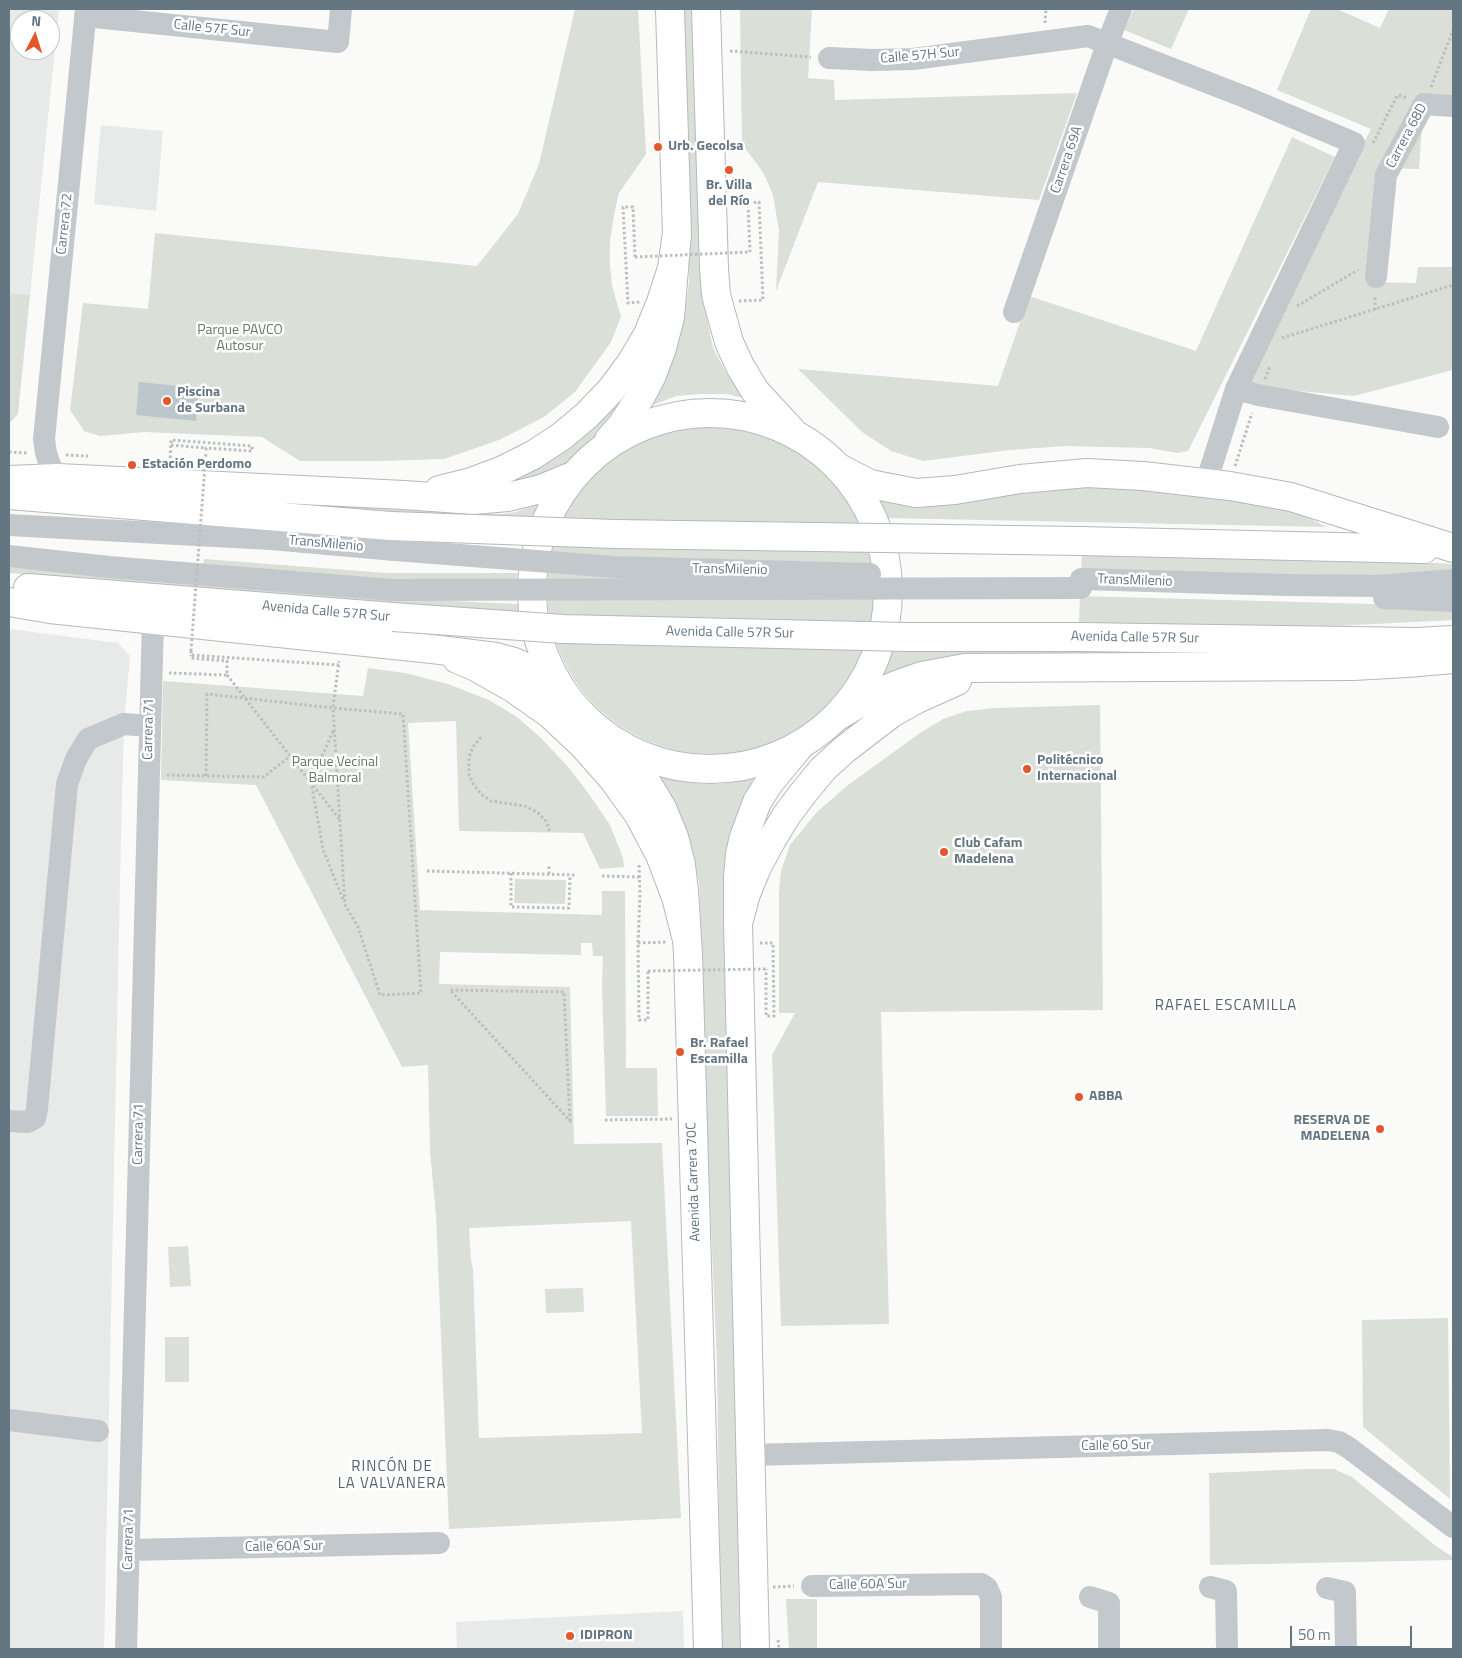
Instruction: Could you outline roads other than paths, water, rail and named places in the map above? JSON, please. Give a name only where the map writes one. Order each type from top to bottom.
[{"type":"main road","points":[[670,9],[668,241],[670,317],[662,348],[652,375],[641,396],[622,425],[573,476],[549,515],[535,558],[532,603],[541,648],[561,689],[580,712],[609,737],[634,751],[662,762],[690,767],[720,768],[749,764],[777,756],[803,742],[836,717],[877,694],[922,676],[965,668],[1353,666],[1407,664],[1453,659]]},
{"type":"main road","points":[[706,9],[716,295],[729,342],[740,366],[755,390],[796,435]]},
{"type":"main road","points":[[404,495],[463,484],[503,470],[562,436],[587,414],[611,390],[631,363],[648,334],[672,268],[668,241]]},
{"type":"main road","points":[[598,452],[634,430],[673,417],[715,413],[757,419],[796,435],[826,455],[839,468],[860,495],[876,526],[886,559],[889,594],[885,628],[874,661],[858,691],[836,717]]},
{"type":"main road","points":[[839,468],[870,484],[916,493],[955,490],[1028,478],[1087,473],[1143,476],[1206,484],[1265,492],[1291,498],[1453,549]]},
{"type":"main road","points":[[12,485],[58,478],[473,500],[508,497],[542,489],[573,476]]},
{"type":"main road","points":[[12,485],[393,538],[615,534],[1453,549]]},
{"type":"main road","name":"Avenida Calle 57R Sur","points":[[9,586],[393,618],[563,629],[907,637],[1080,637],[1417,642],[1453,640]]},
{"type":"main road","points":[[9,602],[50,609],[496,657],[514,662],[539,673],[561,689]]},
{"type":"main road","points":[[432,649],[474,666],[514,688],[550,714],[584,745],[613,779],[639,815],[660,855],[673,888],[678,941]]},
{"type":"main road","points":[[738,923],[746,894],[757,867],[771,841],[792,808],[823,769],[867,730],[900,708],[944,686],[1001,668]]},
{"type":"main road","name":"Avenida Carrera 70C","points":[[609,737],[642,775],[662,808],[674,837],[681,865],[684,891],[678,941],[708,1649]]},
{"type":"main road","points":[[755,1649],[738,923],[739,870],[744,836],[757,802],[784,762],[803,742]]},
{"type":"street","name":"Calle 57F Sur","points":[[86,12],[338,42],[341,9]]},
{"type":"street","name":"Carrera 69A","points":[[1014,312],[1107,44],[1121,9]]},
{"type":"street","name":"Carrera 72","points":[[58,478],[50,465],[44,440],[86,12]]},
{"type":"street","name":"Calle 57H Sur","points":[[829,58],[912,59],[1088,36],[1354,142],[1236,389]]},
{"type":"street","name":"Carrera 68D","points":[[1377,267],[1386,175],[1424,104],[1453,106]]},
{"type":"street","points":[[1206,484],[1236,389],[1258,395],[1438,427]]},
{"type":"street","name":"Carrera 72","points":[[12,485],[30,466],[44,440]]},
{"type":"street","name":"TransMilenio","points":[[9,525],[271,539],[393,538],[614,567],[1081,584],[1453,601]]},
{"type":"street","name":"TransMilenio","points":[[9,556],[109,567],[392,590],[1081,584],[1378,586],[1453,580]]},
{"type":"street","name":"Carrera 71","points":[[126,1649],[153,619]]},
{"type":"street","points":[[9,1121],[28,1122],[35,1118],[37,1109],[67,784],[76,759],[88,739],[124,724],[149,726]]},
{"type":"street","points":[[9,1420],[98,1430]]},
{"type":"street","name":"Calle 60 Sur","points":[[751,1455],[1328,1440],[1339,1442],[1349,1448],[1453,1527]]},
{"type":"street","name":"Calle 60A Sur","points":[[129,1550],[439,1543]]},
{"type":"street","name":"Calle 60A Sur","points":[[812,1586],[981,1584],[987,1588],[991,1597],[991,1649]]},
{"type":"street","points":[[1210,1587],[1226,1591],[1227,1649]]},
{"type":"street","points":[[1328,1588],[1345,1592],[1346,1649]]},
{"type":"street","points":[[1090,1597],[1109,1603],[1109,1649]]},
{"type":"place","name":"Urb. Gecolsa","points":[[658,147]]},
{"type":"place","name":"Br. Villa del Río","points":[[729,170]]},
{"type":"place","name":"Piscina de Surbana","points":[[167,401]]},
{"type":"place","name":"Estación Perdomo","points":[[132,465]]},
{"type":"place","name":"Politécnico Internacional","points":[[1027,769]]},
{"type":"place","name":"Club Cafam Madelena","points":[[944,852]]},
{"type":"place","name":"Br. Rafael Escamilla","points":[[680,1052]]},
{"type":"place","name":"ABBA","points":[[1079,1097]]},
{"type":"place","name":"RESERVA DE MADELENA","points":[[1380,1129]]},
{"type":"place","name":"IDIPRON","points":[[570,1636]]},
{"type":"district","name":"RAFAEL ESCAMILLA","points":[[1226,1006]]},
{"type":"district","name":"RINCÓN DE LA VALVANERA","points":[[392,1476]]},
{"type":"park label","name":"Parque PAVCO Autosur","points":[[240,340]]},
{"type":"park label","name":"Parque Vecinal Balmoral","points":[[335,772]]}]
